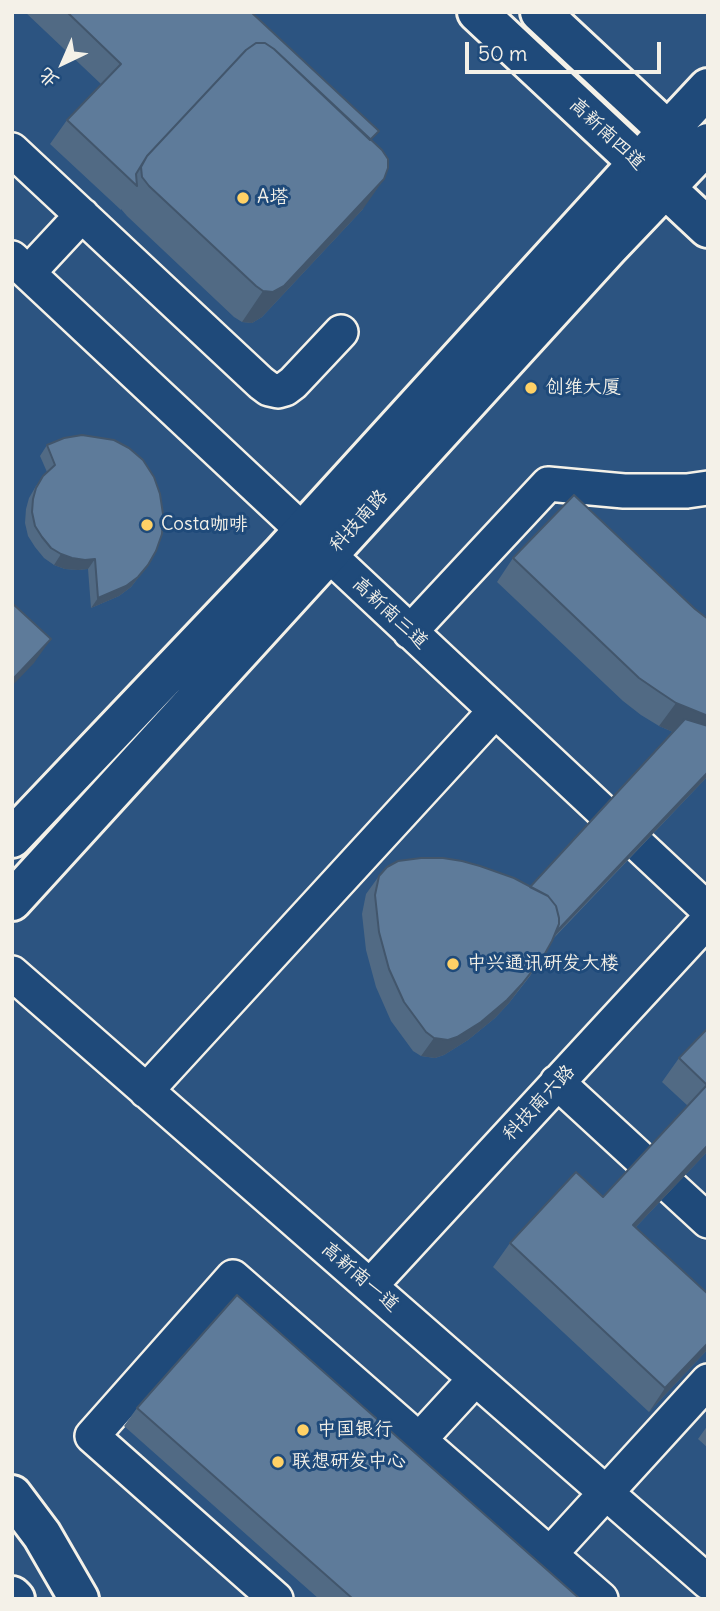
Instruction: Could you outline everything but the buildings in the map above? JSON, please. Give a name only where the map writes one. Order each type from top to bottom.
[{"type":"main road","name":"高新南四道","points":[[477,12],[708,228]]},
{"type":"main road","points":[[540,12],[667,131],[703,156]]},
{"type":"main road","name":"科技南路","points":[[12,838],[316,544],[599,258],[651,176],[667,131],[708,88]]},
{"type":"main road","name":"科技南路","points":[[651,176],[703,156]]},
{"type":"main road","name":"科技南路","points":[[12,901],[316,544]]},
{"type":"main road","points":[[12,1495],[42,1535],[79,1599]]},
{"type":"street","points":[[12,150],[269,389],[285,389],[293,383],[341,332]]},
{"type":"street","points":[[20,265],[82,215]]},
{"type":"street","name":"高新南三道","points":[[20,265],[708,909]]},
{"type":"street","points":[[410,632],[548,484],[624,491],[687,491],[708,488]]},
{"type":"street","points":[[146,1091],[495,711]]},
{"type":"street","name":"科技南六路","points":[[370,1286],[708,920]]},
{"type":"street","name":"高新南一道","points":[[12,973],[708,1582]]},
{"type":"street","points":[[557,1082],[708,1221]]},
{"type":"street","points":[[276,1599],[92,1436],[233,1277],[601,1599]]},
{"type":"street","points":[[419,1440],[475,1379]]},
{"type":"street","points":[[550,1554],[708,1381]]},
{"type":"place","name":"A塔","points":[[243,198]]},
{"type":"place","name":"创维大厦","points":[[531,388]]},
{"type":"place","name":"Costa咖啡","points":[[147,525]]},
{"type":"place","name":"中兴通讯研发大楼","points":[[453,964]]},
{"type":"place","name":"中国银行","points":[[303,1430]]},
{"type":"place","name":"联想研发中心","points":[[278,1462]]}]
